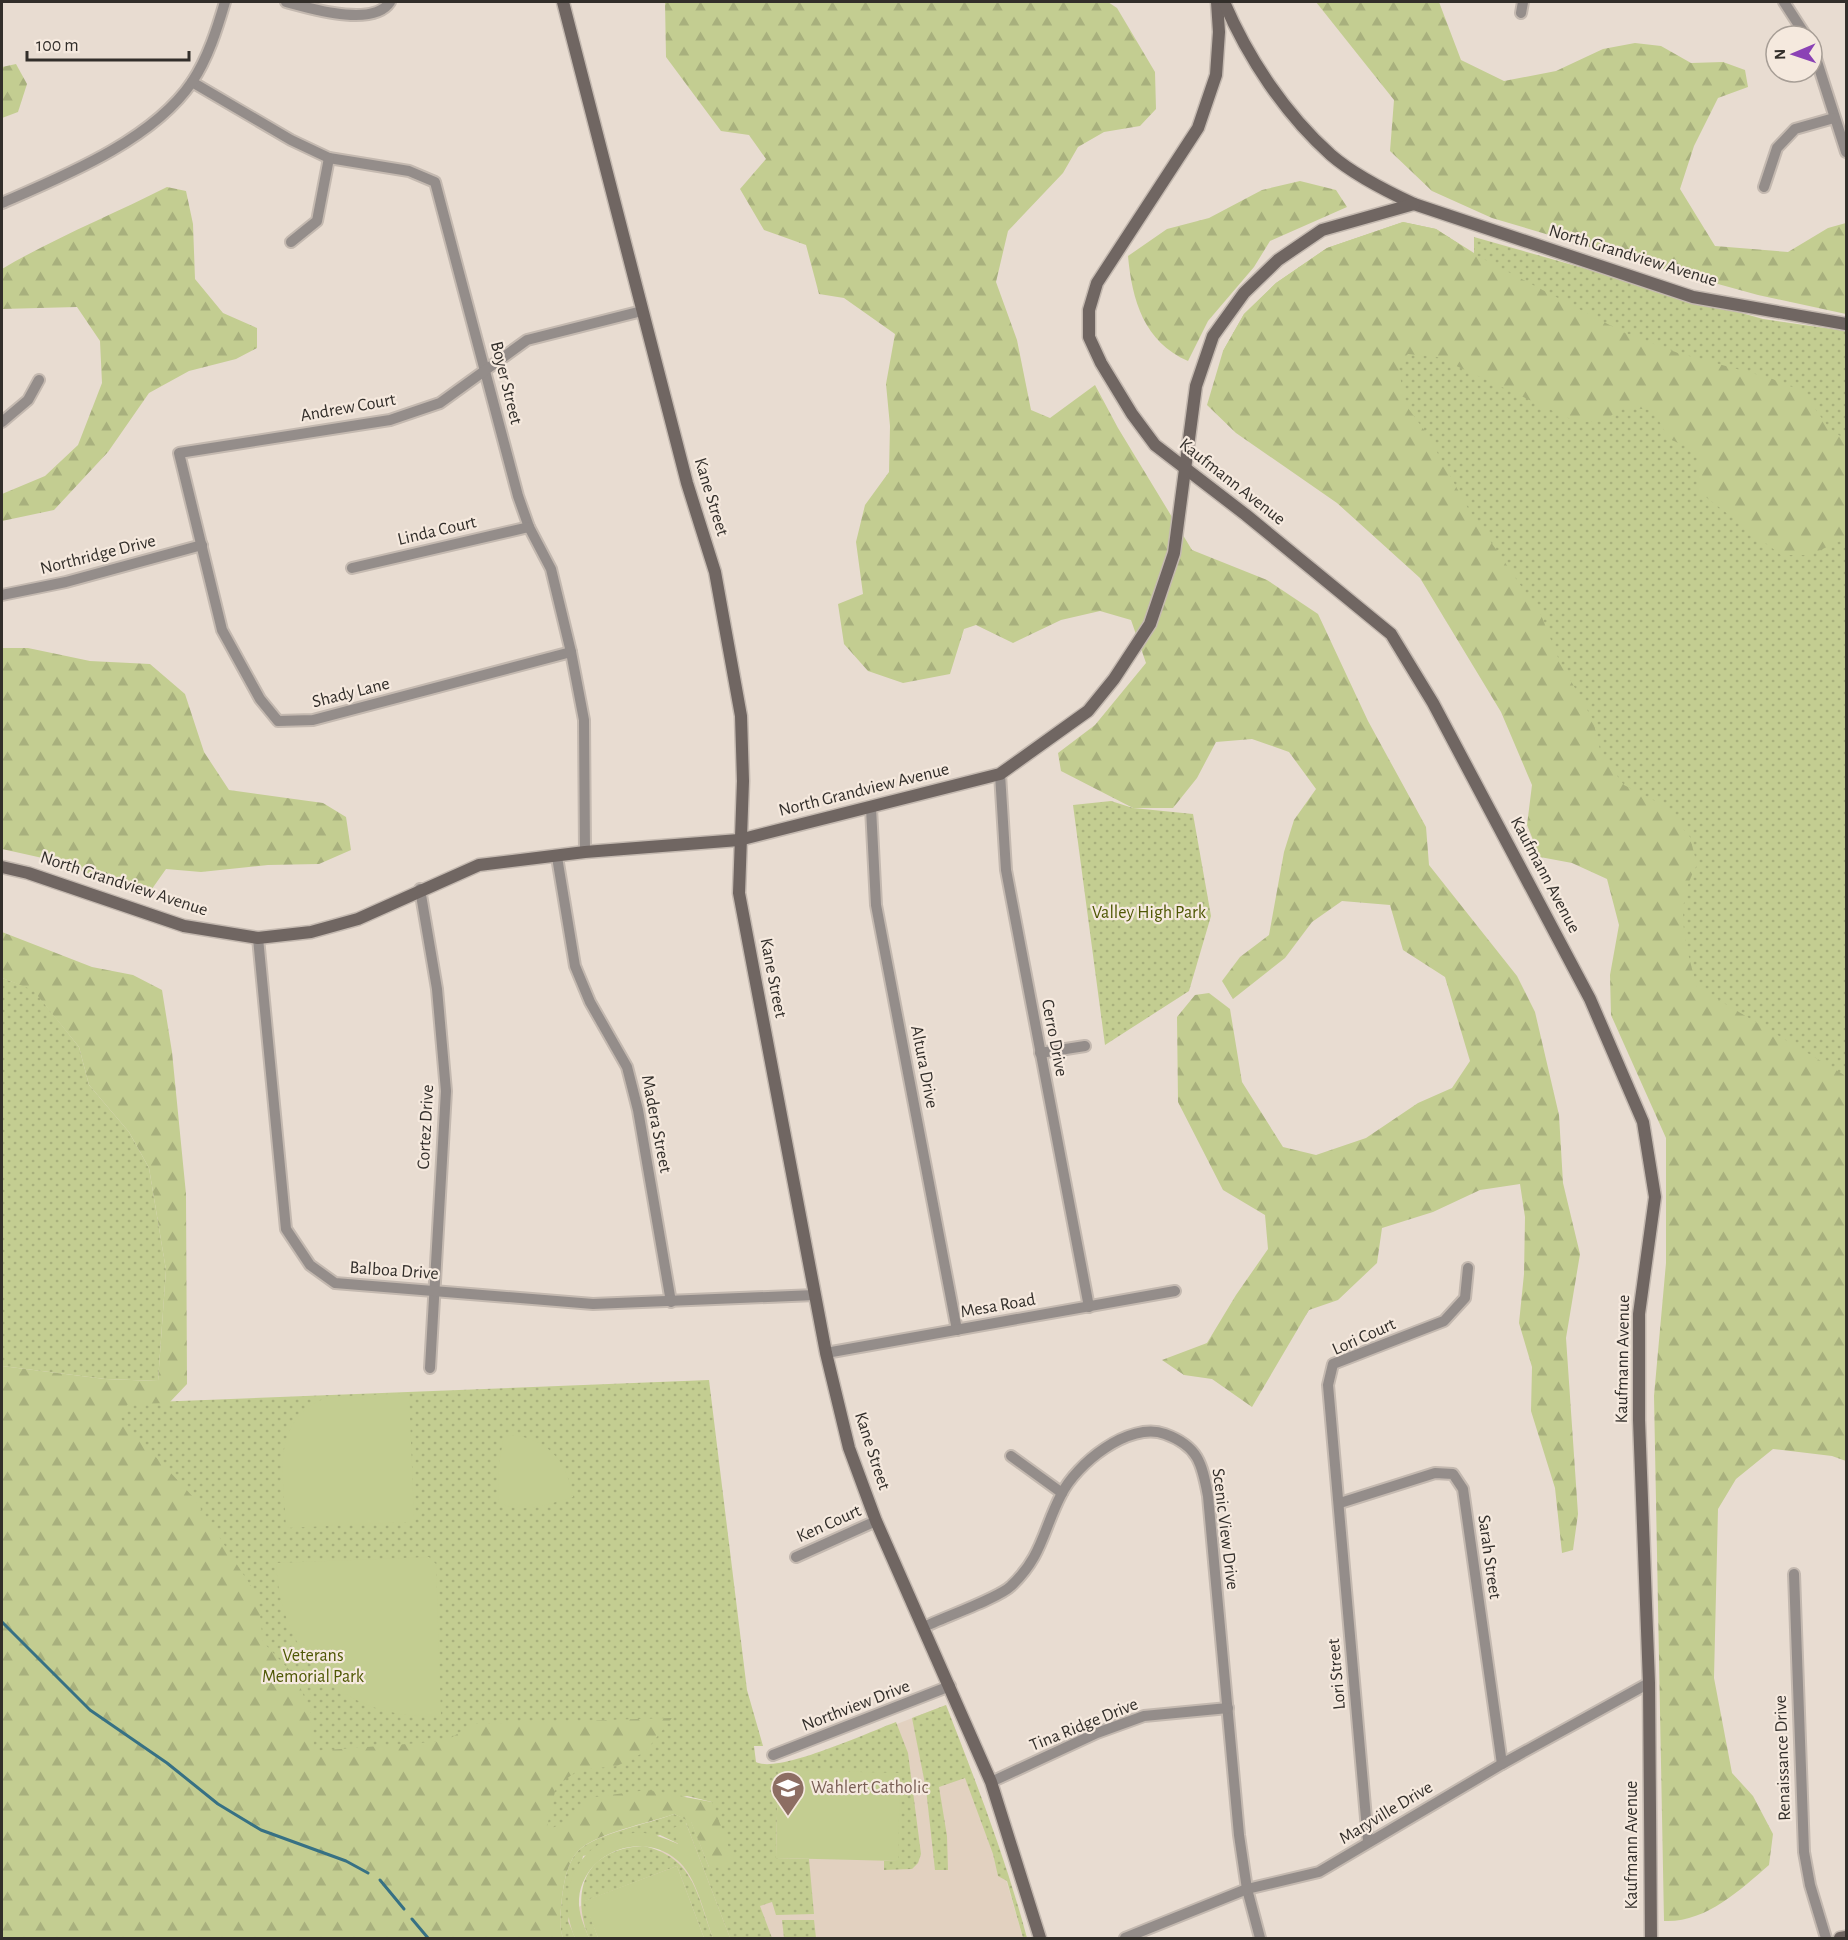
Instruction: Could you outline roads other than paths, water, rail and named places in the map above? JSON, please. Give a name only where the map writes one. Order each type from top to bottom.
[{"type":"street","points":[[2,203],[65,176],[134,136],[165,112],[192,82],[213,40],[225,2]]},
{"type":"street","points":[[286,2],[322,12],[352,14],[380,10],[390,2]]},
{"type":"street","name":"Kane Street","points":[[563,2],[687,483],[717,582],[741,716],[743,781],[739,840],[739,893],[826,1353],[849,1449],[876,1521],[991,1782],[1040,1938]]},
{"type":"street","name":"Kaufmann Avenue","points":[[1217,2],[1219,32],[1216,75],[1198,128],[1097,283],[1089,310],[1089,337],[1113,384],[1155,445],[1185,466],[1391,634],[1433,703],[1590,999],[1643,1122],[1655,1197],[1639,1314],[1640,1420],[1649,1683],[1651,1938]]},
{"type":"street","name":"North Grandview Avenue","points":[[1224,2],[1239,36],[1266,81],[1332,155],[1386,191],[1414,204],[1693,297],[1846,324]]},
{"type":"street","points":[[1784,2],[1798,24]]},
{"type":"street","name":"Boyer Street","points":[[192,82],[291,140],[329,158],[410,171],[435,182],[518,496],[529,527],[551,569],[572,652],[584,720],[585,852]]},
{"type":"street","points":[[1824,84],[1846,152]]},
{"type":"street","points":[[1764,187],[1777,148],[1795,129],[1834,118]]},
{"type":"street","points":[[291,243],[317,221],[329,158]]},
{"type":"street","name":"North Grandview Avenue","points":[[2,867],[27,873],[184,926],[258,938],[311,932],[358,919],[420,889],[479,865],[585,852],[739,840],[1000,774],[1050,741],[1088,711],[1114,679],[1150,624],[1174,553],[1196,386],[1213,336],[1244,293],[1278,260],[1322,230],[1414,204]]},
{"type":"street","name":"Andrew Court","points":[[179,453],[390,420],[440,403],[527,340],[642,311]]},
{"type":"street","points":[[2,422],[28,400],[39,380]]},
{"type":"street","name":"Shady Lane","points":[[179,453],[222,630],[260,699],[278,721],[313,720],[572,652]]},
{"type":"street","name":"Linda Court","points":[[352,568],[529,527]]},
{"type":"street","name":"Northridge Drive","points":[[2,595],[66,582],[202,545]]},
{"type":"street","name":"Cerro Drive","points":[[1000,774],[1006,870],[1089,1306]]},
{"type":"street","name":"Altura Drive","points":[[872,808],[876,905],[957,1330]]},
{"type":"street","name":"Madera Street","points":[[557,857],[574,966],[590,1002],[627,1067],[633,1089],[671,1302]]},
{"type":"street","name":"Cortez Drive","points":[[420,889],[437,989],[446,1091],[430,1368]]},
{"type":"street","name":"Balboa Drive","points":[[258,938],[286,1228],[310,1265],[335,1282],[593,1304],[815,1295]]},
{"type":"street","points":[[1040,1053],[1085,1046]]},
{"type":"street","name":"Lori Court","points":[[1340,1503],[1328,1385],[1333,1364],[1444,1321],[1465,1298],[1468,1268]]},
{"type":"street","name":"Mesa Road","points":[[826,1353],[1175,1290]]},
{"type":"street","name":"Scenic View Drive","points":[[924,1627],[1009,1588],[1034,1561],[1062,1492],[1093,1456],[1126,1436],[1158,1431],[1184,1441],[1202,1464],[1208,1496],[1239,1835],[1247,1889],[1260,1938]]},
{"type":"street","points":[[1011,1456],[1062,1492]]},
{"type":"street","name":"Sarah Street","points":[[1340,1503],[1435,1473],[1453,1473],[1463,1489],[1502,1764]]},
{"type":"street","name":"Lori Street","points":[[1340,1503],[1368,1841]]},
{"type":"street","name":"Ken Court","points":[[796,1557],[876,1521]]},
{"type":"street","name":"Renaissance Drive","points":[[1794,1574],[1804,1852],[1810,1885],[1826,1938]]},
{"type":"street","name":"Maryville Drive","points":[[1125,1938],[1247,1889],[1319,1872],[1502,1764],[1649,1683]]},
{"type":"street","name":"Northview Drive","points":[[773,1755],[950,1686]]},
{"type":"street","name":"Tina Ridge Drive","points":[[991,1782],[1098,1733],[1144,1716],[1228,1708]]},
{"type":"street","points":[[1840,1938],[1846,1937]]},
{"type":"waterway","points":[[2,1622],[90,1710],[167,1763],[218,1804],[261,1830],[346,1861],[368,1873]]},
{"type":"waterway","points":[[380,1880],[404,1909]]},
{"type":"waterway","points":[[412,1919],[428,1938]]},
{"type":"place","name":"Wahlert Catholic","points":[[788,1817]]},
{"type":"park label","name":"Valley High Park","points":[[1149,913]]},
{"type":"park label","name":"Veterans Memorial Park","points":[[313,1666]]}]
